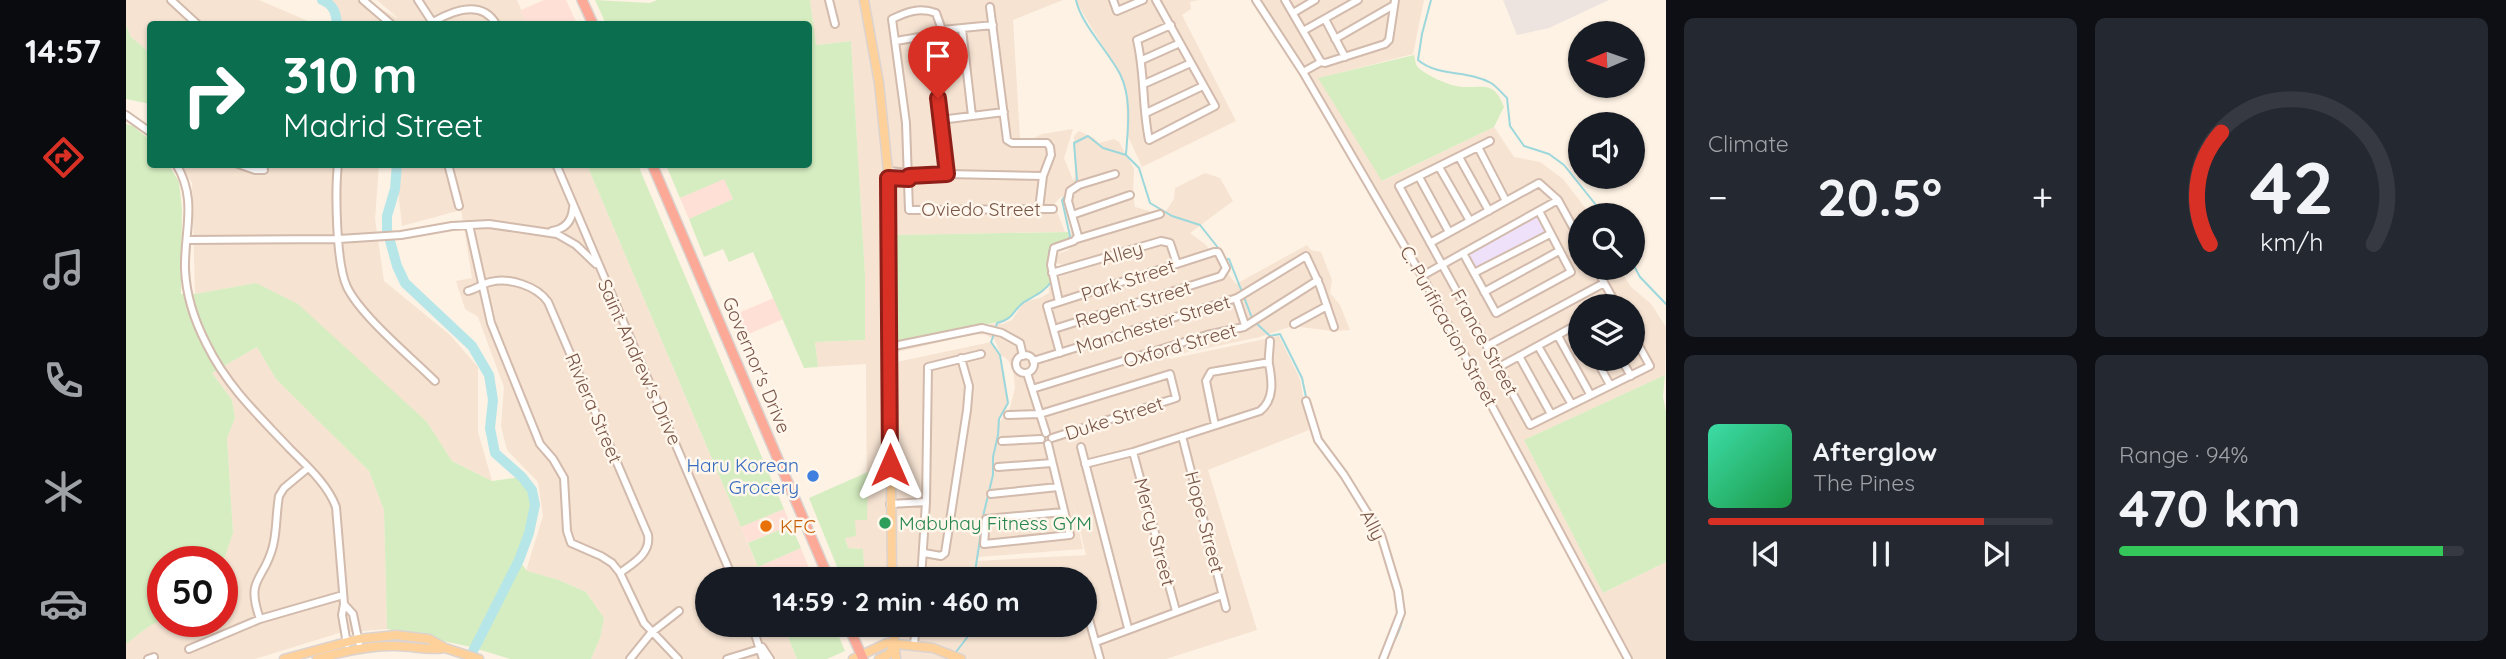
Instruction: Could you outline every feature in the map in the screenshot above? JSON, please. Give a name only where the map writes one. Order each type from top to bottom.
[{"type":"highway","points":[[582,0],[592,21]]},
{"type":"highway","name":"Governor's Drive","points":[[654,168],[824,567]]},
{"type":"highway","points":[[852,637],[859,658]]},
{"type":"main road","points":[[864,0],[893,175],[889,347],[892,567]]},
{"type":"main road","points":[[284,659],[358,639],[410,636],[429,639],[445,648],[479,659]]},
{"type":"main road","points":[[894,637],[895,659]]},
{"type":"main road","points":[[859,658],[887,643],[914,644],[960,658]]},
{"type":"main road","points":[[879,659],[889,654],[895,645]]},
{"type":"main road","points":[[317,659],[395,646],[427,651],[445,648]]},
{"type":"street","points":[[171,0],[194,21]]},
{"type":"street","points":[[363,0],[388,21]]},
{"type":"street","points":[[418,0],[433,21]]},
{"type":"street","points":[[829,0],[835,24]]},
{"type":"street","points":[[1113,0],[1117,11],[1143,0]]},
{"type":"street","points":[[1156,0],[1171,25],[1215,106],[1149,140],[1138,40],[1171,25]]},
{"type":"street","name":"C. Purificacion Street","points":[[1256,0],[1303,72],[1422,276],[1628,659]]},
{"type":"street","points":[[1285,0],[1321,62]]},
{"type":"street","points":[[1293,13],[1315,0]]},
{"type":"street","points":[[1303,31],[1358,0]]},
{"type":"street","points":[[1303,72],[1321,62],[1385,44],[1389,40],[1394,3]]},
{"type":"street","points":[[1335,39],[1394,3]]},
{"type":"street","points":[[437,21],[456,9],[471,6],[486,12],[494,21]]},
{"type":"street","points":[[990,7],[1009,142],[1047,144],[1050,147],[1051,155],[1043,176],[1038,209]]},
{"type":"street","points":[[909,176],[906,123],[892,19],[909,11],[926,10],[936,13],[942,30]]},
{"type":"street","points":[[1325,19],[1345,57]]},
{"type":"street","points":[[896,41],[931,35],[942,30],[993,25]]},
{"type":"street","points":[[962,29],[972,116]]},
{"type":"street","points":[[931,35],[947,174]]},
{"type":"street","points":[[1142,61],[1180,43]]},
{"type":"street","points":[[1144,84],[1192,63]]},
{"type":"street","points":[[1146,113],[1203,86]]},
{"type":"street","points":[[940,120],[1004,112]]},
{"type":"street","points":[[126,116],[147,130]]},
{"type":"street","points":[[1449,232],[1419,177],[1490,141]]},
{"type":"street","points":[[1478,147],[1506,201]]},
{"type":"street","points":[[1458,157],[1489,211]]},
{"type":"street","points":[[1438,167],[1470,221]]},
{"type":"street","points":[[180,168],[188,189],[185,269],[189,296],[206,344],[229,382],[332,496],[336,508],[344,604],[342,615],[348,652]]},
{"type":"street","points":[[250,168],[264,170]]},
{"type":"street","points":[[338,168],[339,239],[347,287],[363,309],[435,381]]},
{"type":"street","points":[[449,168],[459,206]]},
{"type":"street","points":[[558,168],[598,267]]},
{"type":"street","name":"Alley","points":[[1077,239],[1068,196],[1073,187],[1115,174]]},
{"type":"street","points":[[893,175],[1043,176]]},
{"type":"street","name":"Oviedo Street","points":[[909,176],[909,210],[1053,209]]},
{"type":"street","name":"France Street","points":[[1419,177],[1399,187],[1530,425],[1551,414]]},
{"type":"street","points":[[1430,243],[1539,183],[1558,200],[1568,218]]},
{"type":"street","points":[[1072,215],[1130,195]]},
{"type":"street","points":[[1422,276],[1558,200]]},
{"type":"street","points":[[548,231],[565,226],[572,215],[573,206]]},
{"type":"street","points":[[1463,253],[1496,313],[1571,272],[1539,211]]},
{"type":"street","name":"Alley","points":[[1160,214],[1054,248],[1051,258],[1052,273],[1161,241],[1170,243],[1177,264]]},
{"type":"street","name":"Saint Andrew's Drive","points":[[187,240],[378,237],[489,224],[548,231],[576,245],[598,267],[728,567]]},
{"type":"street","points":[[469,225],[491,323],[540,444],[564,478],[567,531],[571,543],[612,563],[651,632],[678,659]]},
{"type":"street","points":[[1474,274],[1550,234]]},
{"type":"street","points":[[1484,292],[1559,251]]},
{"type":"street","name":"Park Street","points":[[1060,353],[1047,306],[1218,252],[1226,268],[1225,273],[1212,280]]},
{"type":"street","name":"Manchester Street","points":[[1033,361],[1236,298],[1306,256],[1318,280]]},
{"type":"street","points":[[1052,273],[1059,302]]},
{"type":"street","name":"Regent Street","points":[[1054,329],[1212,280]]},
{"type":"street","points":[[1318,280],[1334,327]]},
{"type":"street","name":"Oxford Street","points":[[1032,389],[1207,335],[1235,330],[1318,280]]},
{"type":"street","points":[[1602,280],[1609,294]]},
{"type":"street","name":"Riviera Street","points":[[468,291],[494,281],[504,281],[529,286],[548,302],[653,543],[643,555],[620,573]]},
{"type":"street","points":[[339,283],[347,287]]},
{"type":"street","points":[[1487,346],[1604,283]]},
{"type":"street","points":[[1236,298],[1245,325]]},
{"type":"street","points":[[1294,324],[1327,306]]},
{"type":"street","points":[[889,347],[982,328],[1002,333],[1020,343],[1023,356]]},
{"type":"street","points":[[1499,367],[1568,331]]},
{"type":"street","points":[[1558,336],[1591,394]]},
{"type":"street","points":[[1085,464],[1133,452],[1260,411],[1268,405],[1271,391],[1270,341]]},
{"type":"street","points":[[1538,346],[1570,403]]},
{"type":"street","points":[[922,567],[926,502],[927,371],[931,365],[981,354]]},
{"type":"street","points":[[1023,356],[1033,361],[1032,369],[1027,373],[1019,371],[1016,366],[1023,356]]},
{"type":"street","points":[[1519,356],[1551,414],[1640,371]]},
{"type":"street","points":[[923,553],[941,556],[945,553],[969,386],[961,358]]},
{"type":"street","points":[[1215,425],[1207,376],[1211,372],[1269,364]]},
{"type":"street","points":[[1602,371],[1610,385]]},
{"type":"street","points":[[1628,371],[1631,376]]},
{"type":"street","points":[[1027,373],[1044,436],[1050,441],[1052,463],[1070,535],[984,544],[986,519],[1064,512]]},
{"type":"street","name":"Duke Street","points":[[1040,414],[1170,373],[1176,398],[1050,441]]},
{"type":"street","name":"Ally","points":[[1306,401],[1318,440],[1344,475],[1381,535],[1402,613],[1383,659]]},
{"type":"street","points":[[1008,415],[1040,414]]},
{"type":"street","name":"Duke Street","points":[[1002,441],[1044,436]]},
{"type":"street","name":"Hope Street","points":[[1182,436],[1226,608]]},
{"type":"street","points":[[1081,447],[1128,628]]},
{"type":"street","name":"Mercy Street","points":[[1133,452],[1176,611]]},
{"type":"street","points":[[998,467],[1052,463]]},
{"type":"street","points":[[260,619],[254,602],[254,590],[271,554],[279,496],[284,488],[308,467]]},
{"type":"street","points":[[991,494],[1058,487]]},
{"type":"street","points":[[890,504],[926,502]]},
{"type":"street","points":[[565,550],[571,543]]},
{"type":"street","points":[[189,649],[260,619],[343,595]]},
{"type":"street","points":[[1096,642],[1222,595]]},
{"type":"street","points":[[344,604],[354,614],[360,650]]},
{"type":"street","points":[[630,659],[651,632],[679,611]]},
{"type":"street","points":[[757,637],[769,659]]},
{"type":"street","points":[[914,644],[915,637]]},
{"type":"street","points":[[1095,637],[1100,659]]},
{"type":"street","points":[[727,659],[762,649]]},
{"type":"street","points":[[762,649],[763,659]]},
{"type":"shaded area","points":[[126,0],[259,0],[308,21],[147,21],[147,50],[131,37],[126,25]]},
{"type":"shaded area","points":[[325,0],[365,0],[399,19],[377,0],[517,0],[526,21],[338,21],[337,12]]},
{"type":"shaded area","points":[[544,0],[566,0],[576,21],[526,21],[521,10]]},
{"type":"shaded area","points":[[810,0],[1063,0],[1013,20],[1020,139],[1028,141],[1042,134],[1073,129],[1064,158],[1073,180],[1074,136],[1079,131],[1099,143],[1114,139],[1119,142],[1134,169],[1135,207],[1156,213],[1166,211],[1174,199],[1175,188],[1205,173],[1220,178],[1233,201],[1190,233],[1206,245],[1236,284],[1307,245],[1311,250],[1321,252],[1332,280],[1330,293],[1340,305],[1350,330],[1333,331],[1292,326],[1260,337],[1169,356],[1170,359],[1279,336],[1300,379],[1309,430],[1208,470],[1257,630],[1166,659],[900,659],[900,637],[1097,637],[1097,567],[864,567],[863,549],[848,548],[845,538],[855,520],[867,519],[866,364],[818,367],[815,342],[865,340],[865,275],[851,41],[816,45]],"holes":[[[1062,196],[1071,228],[1068,242],[1072,246],[1059,253],[1055,261],[1067,266],[1067,269],[1049,288],[1049,293],[1024,302],[1012,320],[1003,324],[896,343],[895,235],[1065,232],[1054,204]],[[975,334],[986,335],[995,340],[1001,355],[1008,360],[1013,370],[1015,388],[1010,408],[999,423],[1008,403],[1000,355],[991,342],[897,362],[897,352]],[[1072,498],[1086,555],[977,561],[978,557],[1083,549]]]},
{"type":"shaded area","points":[[1075,0],[1199,0],[1190,2],[1191,9],[1182,15],[1236,121],[1142,167],[1127,134],[1126,94],[1121,76]]},
{"type":"shaded area","points":[[1258,0],[1424,0],[1413,54],[1319,78],[1383,181],[1494,127],[1514,157],[1540,162],[1563,179],[1568,189],[1581,203],[1568,203],[1568,280],[1627,280],[1639,294],[1568,294],[1568,371],[1645,371],[1645,299],[1666,327],[1665,375],[1524,440],[1603,593],[1666,562],[1666,659],[1632,659],[1608,619],[1464,345],[1374,186]]},
{"type":"shaded area","points":[[1503,0],[1609,0],[1549,28],[1517,35]]},
{"type":"shaded area","points":[[183,168],[379,168],[375,219],[384,281],[450,335],[478,367],[478,432],[492,481],[452,461],[427,422],[256,283],[195,294],[192,183]]},
{"type":"shaded area","points":[[400,168],[453,168],[461,210],[402,226],[398,190]]},
{"type":"shaded area","points":[[454,168],[588,168],[758,567],[695,567],[695,637],[788,637],[797,659],[591,659],[600,638],[604,618],[586,592],[559,580],[526,571],[543,516],[538,482],[507,450],[501,426],[504,387],[478,317],[465,309],[456,281],[472,278]]},
{"type":"shaded area","points":[[724,178],[733,199],[689,219],[680,198]]},
{"type":"shaded area","points":[[1537,213],[1548,232],[1475,271],[1465,253]]},
{"type":"shaded area","points":[[774,298],[783,319],[742,337],[733,315]]},
{"type":"shaded area","points":[[257,347],[276,379],[369,471],[384,510],[387,629],[339,633],[255,659],[126,659],[126,644],[147,628],[147,637],[238,637],[238,546],[229,546],[233,533],[227,438],[235,418],[232,400],[212,373]]},
{"type":"shaded area","name":"KFC","points":[[784,509],[791,525],[748,543],[741,527]]},
{"type":"shaded area","points":[[801,548],[809,567],[758,567]]},
{"type":"green space","points":[[595,0],[650,3],[657,0],[810,0],[816,45],[851,41],[865,275],[865,340],[815,342],[818,367],[804,368],[753,252],[729,262],[723,249],[704,257],[689,219],[733,199],[724,179],[680,198],[667,168],[812,168],[812,21],[605,21]]},
{"type":"green space","points":[[126,25],[131,37],[147,50],[147,103],[126,99]]},
{"type":"green space","points":[[1414,55],[1417,66],[1438,80],[1458,86],[1488,88],[1496,93],[1504,107],[1494,127],[1382,181],[1318,78]]},
{"type":"green space","points":[[126,124],[133,126],[147,138],[147,168],[171,168],[179,182],[182,209],[181,294],[256,283],[298,304],[427,422],[452,461],[492,481],[522,477],[529,488],[534,508],[531,528],[519,560],[527,571],[559,580],[586,592],[604,618],[600,638],[591,659],[510,659],[471,647],[387,629],[384,510],[369,471],[276,379],[257,347],[212,373],[232,400],[235,418],[227,438],[233,533],[229,546],[147,546],[147,628],[126,644]]},
{"type":"green space","points":[[588,168],[639,168],[784,509],[741,527]]},
{"type":"green space","points":[[1068,232],[1065,242],[1069,247],[1057,252],[1053,264],[1063,272],[1052,280],[1043,292],[1021,304],[1007,320],[897,343],[895,235]]},
{"type":"green space","points":[[1665,375],[1663,397],[1666,412],[1666,562],[1603,593],[1524,440]]},
{"type":"green space","points":[[868,472],[867,520],[855,520],[856,536],[845,538],[848,548],[863,549],[864,567],[837,567],[809,498]]},
{"type":"green space","points":[[791,525],[801,548],[758,567],[748,543]]},
{"type":"green space","points":[[788,637],[839,637],[845,651],[827,659],[797,659]]},
{"type":"waterway","points":[[322,0],[334,10],[337,21]]},
{"type":"waterway","points":[[1076,0],[1083,18],[1124,83],[1128,113],[1126,154]]},
{"type":"waterway","points":[[1431,0],[1418,60],[1435,69],[1473,76],[1495,86],[1507,98],[1510,126],[1524,146],[1549,154],[1564,165],[1594,203]]},
{"type":"waterway","points":[[1074,185],[1077,180],[1074,143],[1088,136],[1103,148],[1126,155],[1139,168],[1150,203],[1172,216],[1200,225],[1219,249]]},
{"type":"waterway","points":[[397,168],[395,189],[387,216],[387,230],[397,266],[405,283],[472,346],[489,375],[493,400],[490,428],[495,453],[522,477],[532,490],[535,505],[519,560],[469,659]]},
{"type":"waterway","points":[[1066,195],[1062,200],[1070,236],[1066,242]]},
{"type":"waterway","points":[[1049,262],[1051,248]]},
{"type":"waterway","points":[[1225,260],[1229,259],[1242,292]]},
{"type":"waterway","points":[[1643,280],[1666,304]]},
{"type":"waterway","points":[[996,327],[997,323],[1010,317],[1020,305],[1043,291],[1052,281]]},
{"type":"waterway","points":[[1244,297],[1252,318]]},
{"type":"waterway","points":[[1255,322],[1270,336],[1280,334],[1302,378],[1306,397]]},
{"type":"waterway","points":[[976,567],[993,475],[999,419],[1008,403],[1000,355],[991,342],[994,334]]},
{"type":"waterway","points":[[1364,502],[1376,518],[1387,545]]},
{"type":"waterway","points":[[1390,648],[1403,619],[1402,601]]},
{"type":"waterway","points":[[956,652],[967,637]]},
{"type":"place","name":"Haru Korean Grocery","points":[[813,476]]},
{"type":"place","name":"Mabuhay Fitness GYM","points":[[885,523]]},
{"type":"place","name":"KFC","points":[[766,526]]},
{"type":"route","points":[[890,465],[888,178],[909,179],[909,176],[947,174],[938,98]]}]
